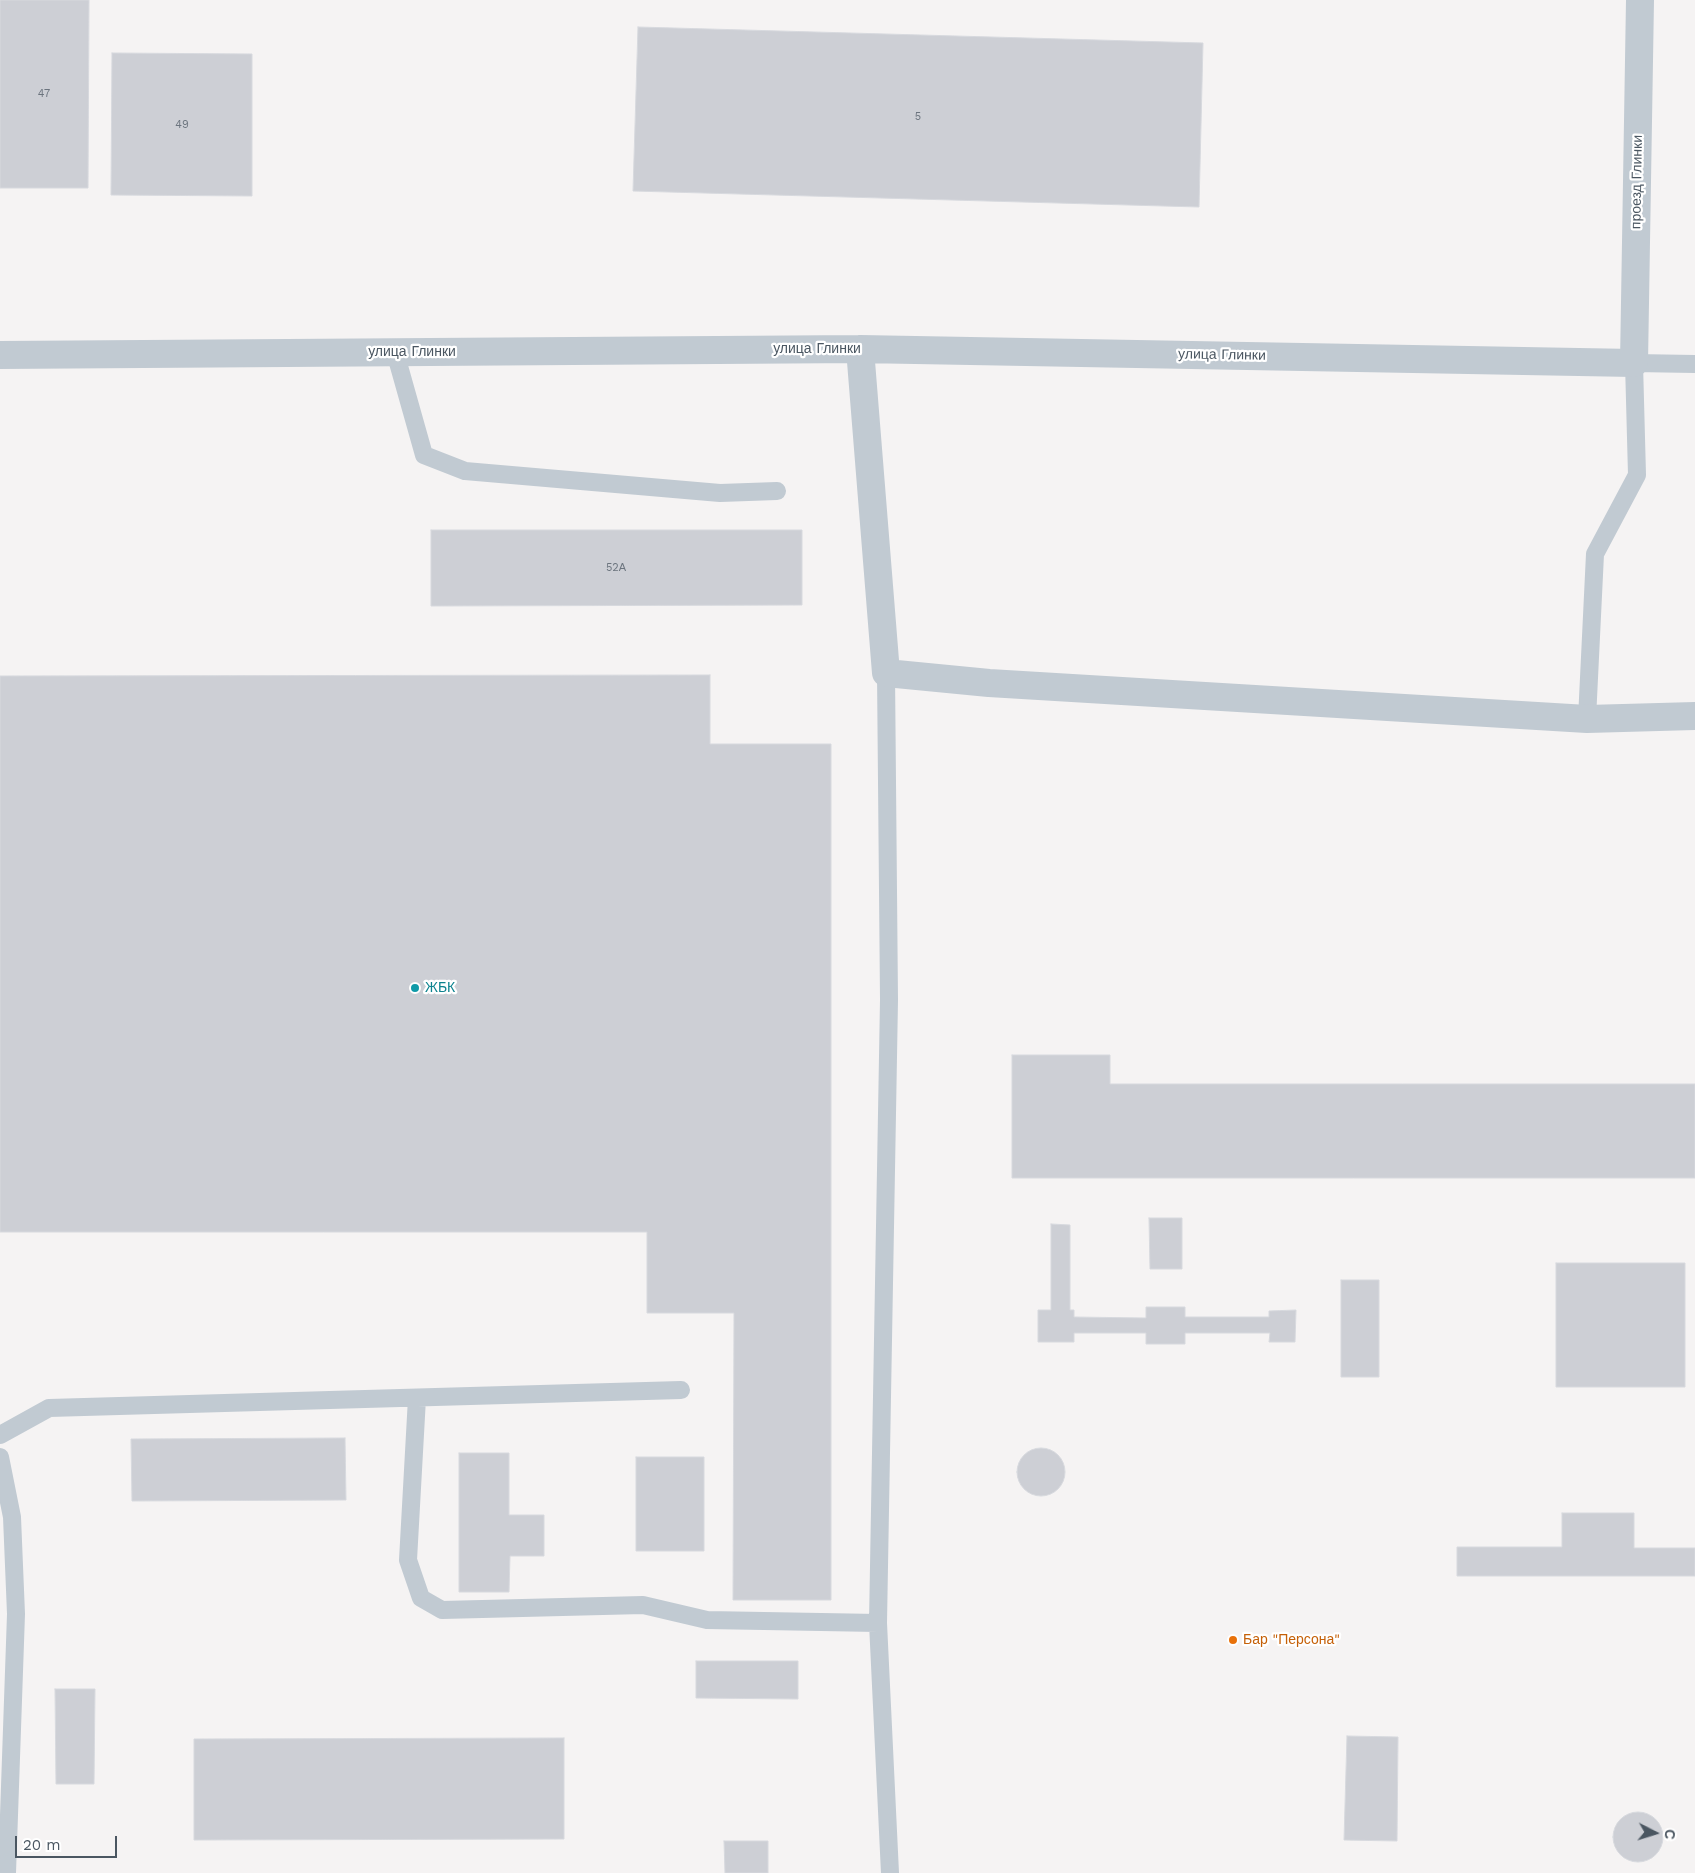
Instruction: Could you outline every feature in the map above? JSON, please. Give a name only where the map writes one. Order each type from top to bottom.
[{"type":"street","name":"проезд Глинки","points":[[1634,363],[1640,0]]},
{"type":"street","name":"улица Глинки","points":[[0,355],[860,348],[1634,363]]},
{"type":"street","points":[[860,348],[886,673],[989,683],[1587,719],[1695,716]]},
{"type":"lane","points":[[395,352],[424,455],[465,471],[720,493],[777,491]]},
{"type":"lane","points":[[1587,719],[1595,554],[1637,475],[1634,363],[1695,364]]},
{"type":"lane","points":[[886,673],[889,1000],[878,1623],[890,1873]]},
{"type":"lane","points":[[0,1435],[49,1408],[681,1390]]},
{"type":"lane","points":[[417,1398],[408,1560],[421,1598],[442,1610],[643,1605],[707,1620],[878,1623]]},
{"type":"lane","points":[[0,1457],[12,1517],[16,1614],[7,1873]]},
{"type":"building","points":[[0,0],[89,0],[88,188],[0,188]]},
{"type":"building","points":[[638,27],[1203,43],[1199,207],[633,191]]},
{"type":"building","points":[[112,53],[252,54],[252,196],[111,195]]},
{"type":"building","points":[[431,530],[802,530],[802,605],[431,606]]},
{"type":"building","name":"ЖБК","points":[[710,675],[710,744],[831,744],[831,1600],[733,1600],[734,1313],[647,1313],[647,1232],[0,1232],[0,676]]},
{"type":"building","points":[[1012,1055],[1110,1055],[1110,1084],[1695,1084],[1695,1178],[1012,1178]]},
{"type":"building","points":[[1149,1218],[1182,1218],[1182,1269],[1150,1269]]},
{"type":"building","points":[[1051,1224],[1070,1225],[1070,1310],[1074,1310],[1074,1317],[1146,1318],[1146,1307],[1185,1307],[1185,1317],[1269,1317],[1269,1311],[1296,1310],[1295,1342],[1269,1342],[1270,1333],[1185,1333],[1185,1344],[1146,1344],[1146,1333],[1074,1333],[1074,1342],[1038,1342],[1038,1310],[1051,1310]]},
{"type":"building","points":[[1556,1263],[1685,1263],[1685,1387],[1556,1387]]},
{"type":"building","points":[[1341,1280],[1379,1280],[1379,1377],[1341,1377]]},
{"type":"building","points":[[345,1438],[346,1500],[132,1501],[131,1439]]},
{"type":"building","points":[[1036,1448],[1046,1448],[1058,1455],[1065,1467],[1065,1477],[1058,1489],[1046,1496],[1036,1496],[1028,1492],[1021,1485],[1017,1477],[1017,1467],[1021,1459],[1028,1452]]},
{"type":"building","points":[[459,1453],[509,1453],[509,1515],[544,1515],[544,1556],[510,1556],[509,1592],[459,1592]]},
{"type":"building","points":[[636,1457],[704,1457],[704,1551],[636,1551]]},
{"type":"building","points":[[1562,1513],[1634,1513],[1634,1548],[1695,1548],[1695,1576],[1457,1576],[1457,1547],[1562,1547]]},
{"type":"building","points":[[696,1661],[798,1661],[798,1699],[696,1698]]},
{"type":"building","points":[[55,1689],[95,1689],[94,1784],[56,1784]]},
{"type":"building","points":[[1347,1736],[1398,1737],[1397,1841],[1344,1840]]},
{"type":"building","points":[[564,1738],[564,1839],[194,1840],[194,1739]]},
{"type":"building","points":[[1643,1812],[1656,1819],[1662,1827],[1662,1847],[1656,1855],[1648,1861],[1633,1862],[1620,1855],[1614,1847],[1613,1832],[1620,1819],[1628,1813]]},
{"type":"building","points":[[724,1841],[768,1841],[768,1873],[725,1873]]},
{"type":"place","name":"ЖБК","points":[[415,988]]},
{"type":"place","name":"Бар \"Персона\"","points":[[1233,1640]]}]
